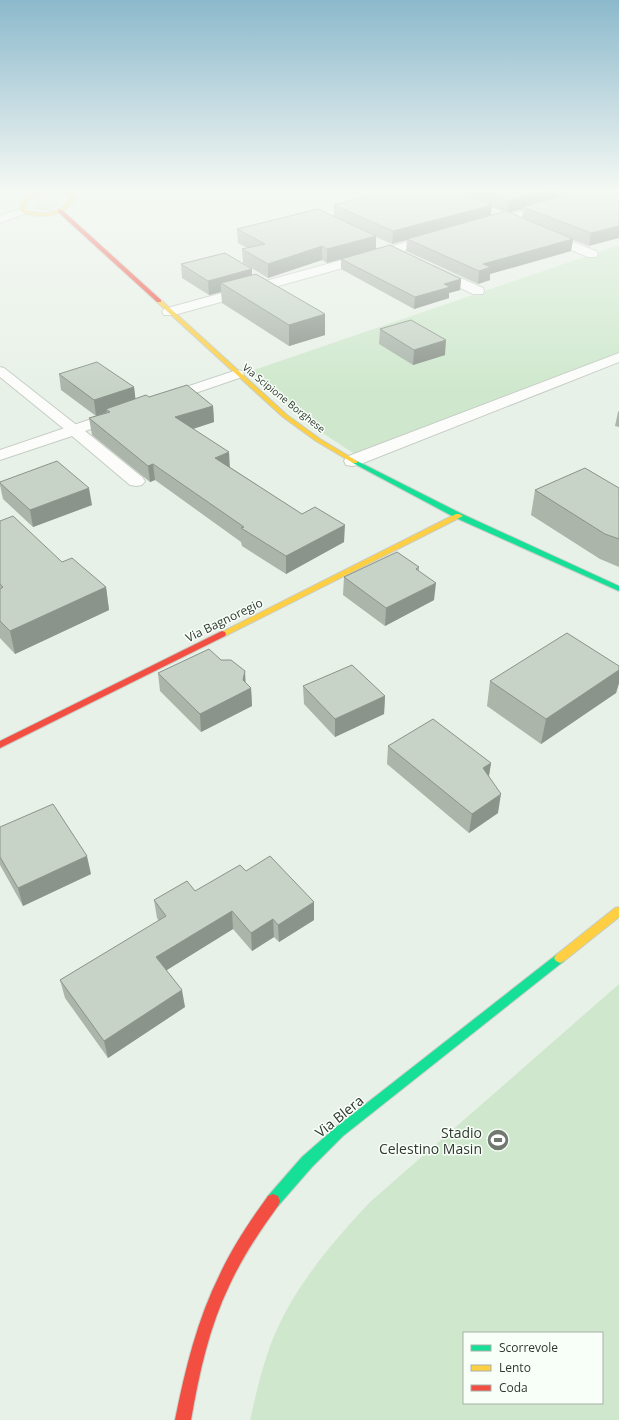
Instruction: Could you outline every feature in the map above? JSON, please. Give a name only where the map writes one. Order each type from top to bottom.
[{"type":"main road","name":"Via Scipione Borghese","points":[[109,256],[237,374],[295,423],[328,446],[352,461],[459,516],[619,589]]},
{"type":"main road","name":"Via Bagnoregio","points":[[0,745],[459,516]]},
{"type":"main road","name":"Via Blera","points":[[183,1420],[191,1376],[208,1312],[219,1286],[251,1228],[284,1186],[316,1152],[339,1132],[619,911]]},
{"type":"street","points":[[169,312],[373,256]]},
{"type":"street","points":[[421,264],[478,291]]},
{"type":"street","points":[[254,278],[267,285]]},
{"type":"street","points":[[352,461],[619,357]]},
{"type":"street","points":[[148,404],[237,374]]},
{"type":"street","points":[[0,455],[133,409]]},
{"type":"street","points":[[74,430],[136,481]]},
{"type":"lane","points":[[0,371],[74,430]]},
{"type":"green space","points":[[586,256],[619,256],[619,353],[356,455],[306,422],[251,371]]},
{"type":"green space","points":[[619,984],[619,1420],[250,1420],[260,1379],[275,1333],[285,1313],[310,1273],[370,1202]]},
{"type":"building","points":[[212,256],[231,256],[252,269],[208,281],[181,264]]},
{"type":"building","points":[[255,256],[291,256],[268,264]]},
{"type":"building","points":[[351,256],[414,256],[461,279],[444,284],[450,287],[415,297],[341,259]]},
{"type":"building","points":[[446,256],[511,256],[483,264],[491,267],[479,271]]},
{"type":"building","points":[[256,274],[325,314],[289,325],[221,283]]},
{"type":"building","points":[[411,320],[446,340],[414,350],[380,329]]},
{"type":"building","points":[[97,362],[134,387],[94,400],[59,374]]},
{"type":"building","points":[[187,385],[213,406],[175,417],[229,452],[215,458],[302,514],[315,507],[345,525],[286,556],[241,528],[244,527],[153,464],[148,466],[89,418],[110,412],[106,409],[146,395],[149,397]]},
{"type":"building","points":[[57,461],[89,488],[30,510],[0,483],[0,482]]},
{"type":"building","points":[[585,468],[619,488],[619,539],[605,534],[535,490]]},
{"type":"building","points":[[13,516],[62,562],[72,558],[106,587],[10,631],[0,621],[0,589],[3,587],[0,584],[0,521]]},
{"type":"building","points":[[397,552],[419,567],[416,569],[436,583],[386,608],[344,577]]},
{"type":"building","points":[[567,633],[619,666],[619,670],[546,719],[490,681]]},
{"type":"building","points":[[209,649],[221,660],[231,660],[245,671],[243,680],[251,688],[200,714],[158,673]]},
{"type":"building","points":[[352,665],[385,696],[335,719],[303,686]]},
{"type":"building","points":[[433,719],[491,763],[483,768],[501,794],[472,814],[388,746]]},
{"type":"building","points":[[53,804],[87,856],[18,888],[0,857],[0,827]]},
{"type":"building","points":[[270,856],[314,902],[278,925],[273,919],[251,933],[232,911],[156,957],[182,990],[104,1041],[60,980],[166,916],[154,900],[187,881],[195,891],[240,865],[246,871]]},
{"type":"traffic: fast","points":[[355,462],[459,516],[619,589]]},
{"type":"traffic: fast","points":[[273,1201],[307,1162],[339,1132],[560,958]]},
{"type":"traffic: slow","points":[[159,301],[285,416],[318,440],[355,462]]},
{"type":"traffic: slow","points":[[222,634],[459,516]]},
{"type":"traffic: slow","points":[[560,958],[619,911]]},
{"type":"traffic: jam","points":[[110,256],[159,301]]},
{"type":"traffic: jam","points":[[0,745],[222,634]]},
{"type":"traffic: jam","points":[[183,1420],[196,1359],[213,1305],[238,1253],[273,1201]]},
{"type":"place","name":"Stadio Celestino Masin","points":[[498,1140]]}]
